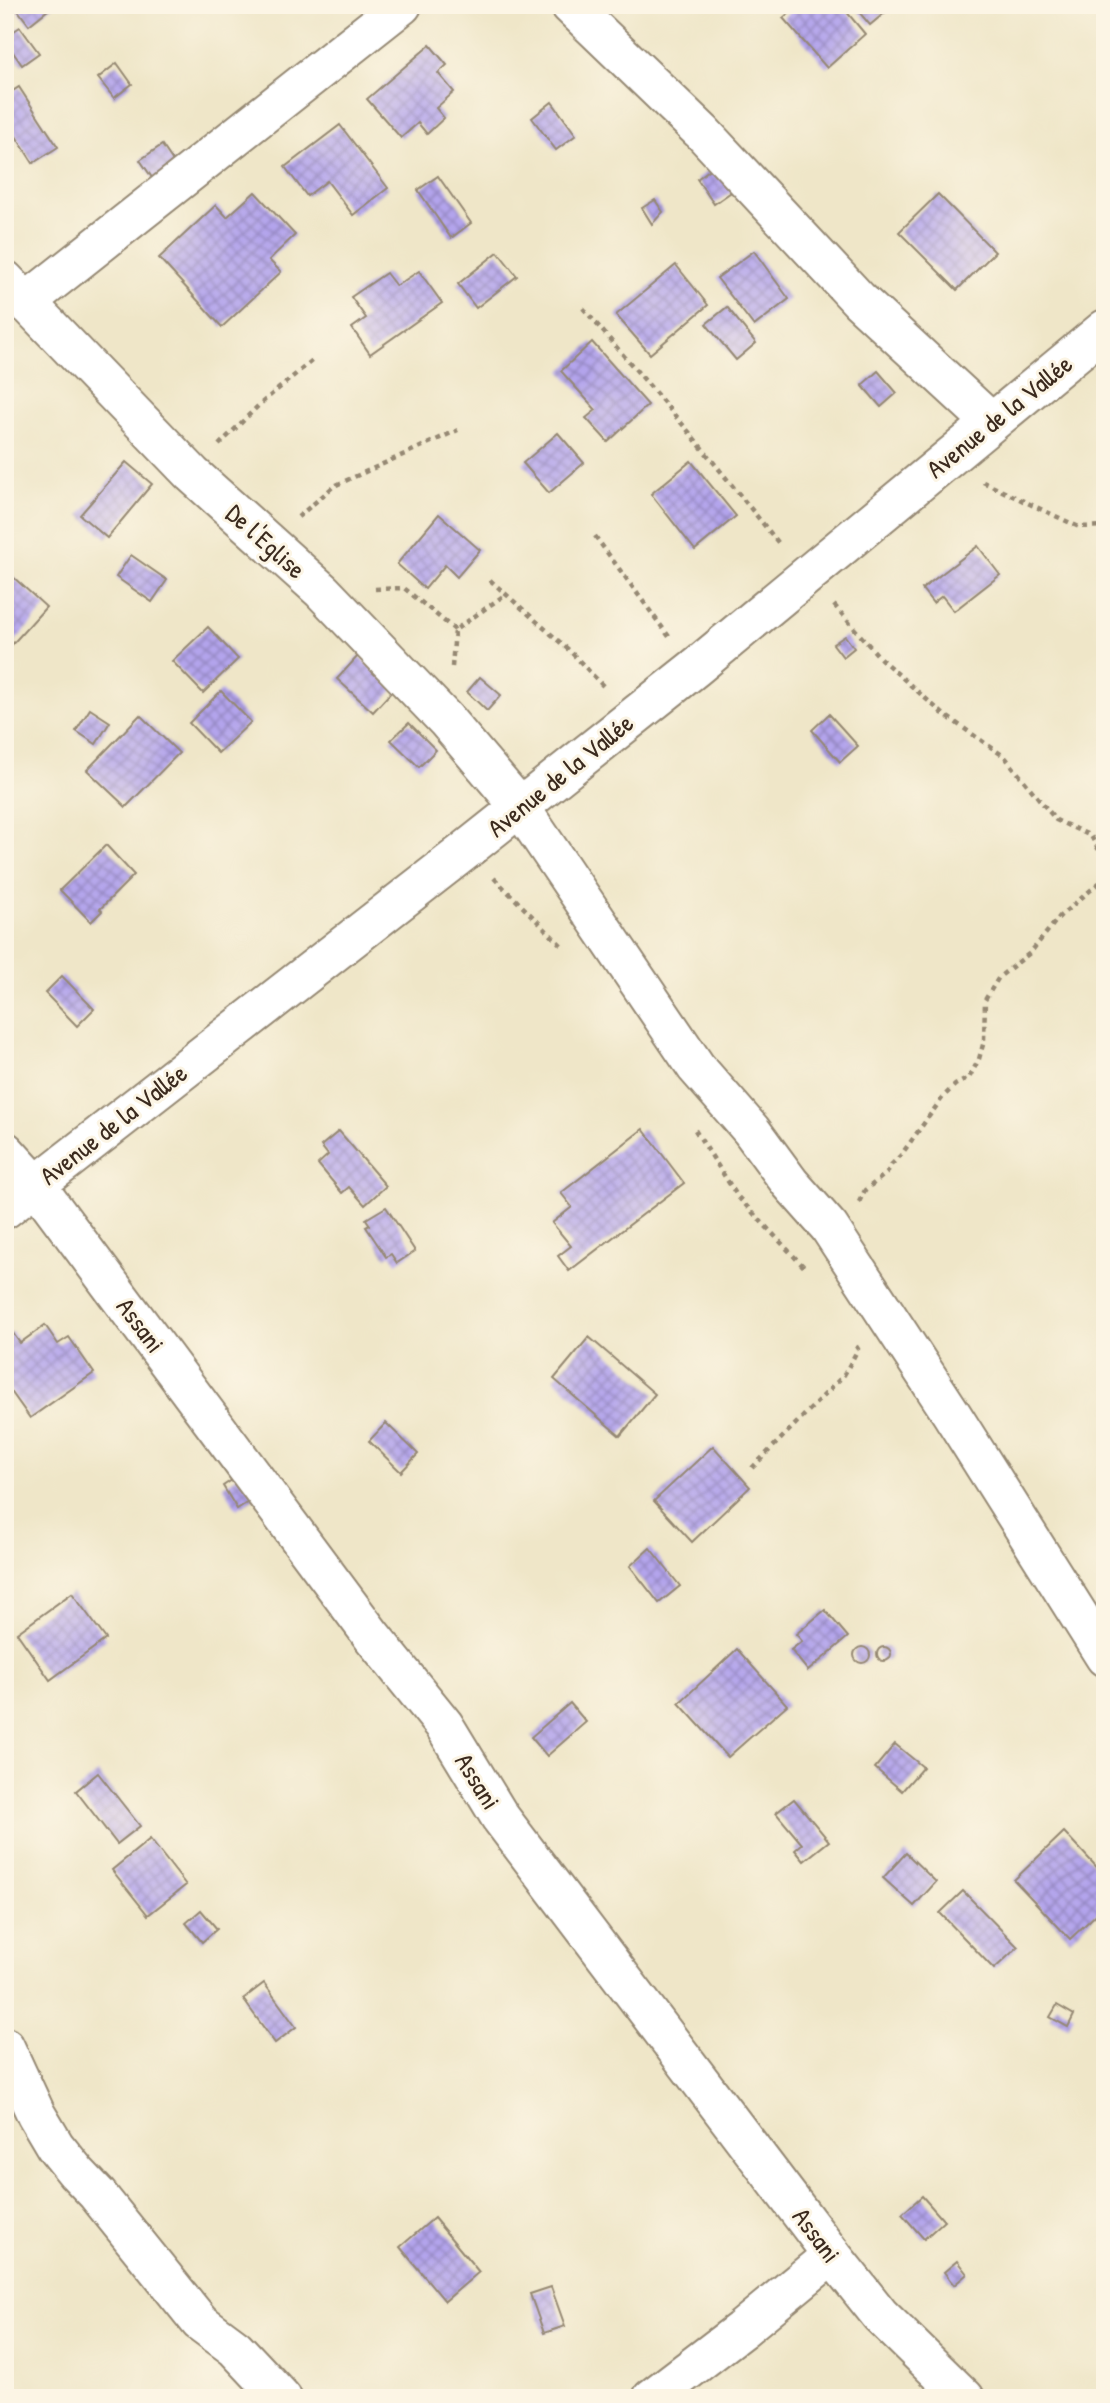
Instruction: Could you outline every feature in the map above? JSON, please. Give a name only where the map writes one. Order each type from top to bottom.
[{"type":"street","points":[[11,288],[402,5]]},
{"type":"street","points":[[570,5],[703,133],[859,300],[991,422]]},
{"type":"street","name":"De l'Eglise","points":[[11,288],[192,474],[322,591],[446,720],[520,807],[696,1067],[829,1227],[951,1413],[1105,1657]]},
{"type":"street","name":"Avenue de la Vallée","points":[[5,1209],[695,668],[1105,329]]},
{"type":"street","name":"Assani","points":[[5,1151],[36,1185],[372,1636],[444,1725],[500,1817],[832,2255],[880,2315],[965,2398]]},
{"type":"street","points":[[5,2047],[36,2114],[55,2146],[200,2322],[234,2348],[282,2398]]},
{"type":"street","points":[[652,2398],[741,2330],[832,2255]]},
{"type":"path","points":[[192,474],[259,405],[315,358]]},
{"type":"path","points":[[268,543],[334,486],[458,430]]},
{"type":"path","points":[[942,463],[1079,527],[1105,526]]},
{"type":"path","points":[[595,536],[695,668]]},
{"type":"path","points":[[490,580],[570,650],[632,717]]},
{"type":"path","points":[[322,591],[404,588],[456,630]]},
{"type":"path","points":[[446,720],[456,630],[506,594]]},
{"type":"path","points":[[829,1227],[859,1203],[865,1190],[887,1173],[943,1097],[955,1085],[969,1078],[979,1059],[984,1041],[985,1000],[999,977],[1030,953],[1060,916],[1105,878]]},
{"type":"path","points":[[752,1468],[844,1375],[858,1349],[852,1340]]},
{"type":"building","points":[[14,5],[54,5],[29,25]]},
{"type":"building","points":[[798,5],[841,5],[865,34],[827,68],[783,18]]},
{"type":"building","points":[[853,5],[894,5],[870,25]]},
{"type":"building","points":[[20,27],[39,53],[22,65],[5,41],[5,37]]},
{"type":"building","points":[[430,45],[447,65],[438,73],[454,92],[436,108],[444,118],[427,134],[418,123],[401,138],[367,99]]},
{"type":"building","points":[[117,63],[132,84],[114,98],[98,78]]},
{"type":"building","points":[[19,87],[58,147],[33,163],[5,119],[5,96]]},
{"type":"building","points":[[552,102],[576,135],[556,150],[532,118]]},
{"type":"building","points":[[340,125],[388,188],[353,215],[327,181],[307,196],[285,167]]},
{"type":"building","points":[[162,145],[179,170],[157,185],[140,160]]},
{"type":"building","points":[[716,165],[734,190],[714,204],[697,179]]},
{"type":"building","points":[[438,176],[471,223],[451,238],[418,190]]},
{"type":"building","points":[[255,192],[295,235],[269,260],[281,272],[222,327],[159,258],[216,205],[227,217]]},
{"type":"building","points":[[938,194],[995,252],[957,290],[899,232]]},
{"type":"building","points":[[655,200],[663,212],[652,224],[642,208]]},
{"type":"building","points":[[754,251],[789,299],[754,326],[717,278]]},
{"type":"building","points":[[498,252],[517,276],[476,308],[458,284]]},
{"type":"building","points":[[676,265],[708,305],[650,354],[616,315]]},
{"type":"building","points":[[419,271],[442,303],[370,354],[352,328],[366,318],[351,297],[386,273],[396,286]]},
{"type":"building","points":[[727,307],[756,343],[736,360],[706,324]]},
{"type":"building","points":[[592,342],[648,405],[608,442],[586,418],[596,410],[561,371]]},
{"type":"building","points":[[878,371],[897,393],[881,407],[862,385]]},
{"type":"building","points":[[558,433],[584,463],[549,493],[523,463]]},
{"type":"building","points":[[691,461],[736,516],[695,550],[651,494]]},
{"type":"building","points":[[126,462],[152,484],[107,538],[80,515]]},
{"type":"building","points":[[439,514],[480,550],[457,577],[445,565],[425,589],[397,564]]},
{"type":"building","points":[[978,546],[1000,575],[954,611],[942,596],[933,603],[922,589]]},
{"type":"building","points":[[131,555],[167,580],[152,602],[116,577]]},
{"type":"building","points":[[11,575],[46,607],[8,649],[5,646],[5,581]]},
{"type":"building","points":[[208,627],[238,659],[203,693],[172,661]]},
{"type":"building","points":[[845,636],[854,648],[843,657],[833,644]]},
{"type":"building","points":[[358,656],[394,689],[373,712],[337,679]]},
{"type":"building","points":[[480,677],[501,695],[487,711],[467,692]]},
{"type":"building","points":[[221,691],[251,722],[218,753],[189,723]]},
{"type":"building","points":[[90,709],[110,722],[96,744],[76,731]]},
{"type":"building","points":[[829,714],[858,746],[840,762],[812,730]]},
{"type":"building","points":[[140,715],[179,753],[126,807],[87,770]]},
{"type":"building","points":[[409,723],[436,750],[419,767],[391,740]]},
{"type":"building","points":[[106,845],[134,875],[100,909],[102,911],[91,922],[60,890]]},
{"type":"building","points":[[62,976],[94,1009],[77,1026],[45,993]]},
{"type":"building","points":[[643,1129],[684,1183],[569,1271],[558,1256],[571,1246],[552,1223],[572,1207],[561,1193]]},
{"type":"building","points":[[339,1131],[386,1186],[365,1205],[349,1187],[342,1193],[318,1164],[328,1155],[321,1146]]},
{"type":"building","points":[[386,1207],[415,1251],[397,1263],[391,1254],[386,1257],[366,1227],[370,1225],[366,1219]]},
{"type":"building","points":[[45,1325],[58,1344],[69,1337],[94,1373],[30,1418],[5,1383],[5,1337],[12,1332],[20,1343]]},
{"type":"building","points":[[589,1337],[655,1394],[620,1436],[554,1379]]},
{"type":"building","points":[[386,1423],[418,1454],[401,1472],[369,1441]]},
{"type":"building","points":[[713,1446],[750,1487],[692,1542],[654,1501]]},
{"type":"building","points":[[244,1472],[259,1495],[237,1509],[223,1486]]},
{"type":"building","points":[[650,1548],[680,1586],[659,1603],[630,1566]]},
{"type":"building","points":[[72,1593],[106,1639],[50,1680],[17,1633]]},
{"type":"building","points":[[825,1610],[848,1637],[808,1671],[791,1650],[802,1641],[796,1634]]},
{"type":"building","points":[[862,1647],[868,1649],[868,1661],[862,1663],[856,1661],[854,1655],[856,1649]]},
{"type":"building","points":[[881,1647],[887,1647],[891,1654],[887,1661],[881,1661],[877,1657],[877,1651]]},
{"type":"building","points":[[737,1649],[787,1705],[728,1757],[679,1703]]},
{"type":"building","points":[[570,1703],[586,1722],[547,1756],[531,1737]]},
{"type":"building","points":[[895,1744],[923,1767],[902,1791],[875,1768]]},
{"type":"building","points":[[98,1773],[140,1826],[117,1844],[76,1791]]},
{"type":"building","points":[[794,1799],[829,1841],[804,1861],[795,1850],[802,1844],[776,1813]]},
{"type":"building","points":[[1064,1832],[1105,1876],[1105,1906],[1070,1939],[1014,1880]]},
{"type":"building","points":[[150,1839],[186,1885],[148,1915],[112,1870]]},
{"type":"building","points":[[906,1853],[936,1882],[914,1906],[883,1878]]},
{"type":"building","points":[[963,1891],[1018,1947],[994,1969],[940,1913]]},
{"type":"building","points":[[201,1910],[217,1929],[202,1942],[186,1923]]},
{"type":"building","points":[[264,1983],[296,2027],[275,2043],[243,1999]]},
{"type":"building","points":[[1057,2005],[1074,2015],[1068,2027],[1050,2017]]},
{"type":"building","points":[[922,2196],[944,2221],[924,2239],[902,2214]]},
{"type":"building","points":[[434,2218],[479,2272],[445,2301],[400,2247]]},
{"type":"building","points":[[957,2261],[967,2274],[954,2285],[944,2272]]},
{"type":"building","points":[[551,2287],[565,2326],[544,2333],[530,2294]]}]
